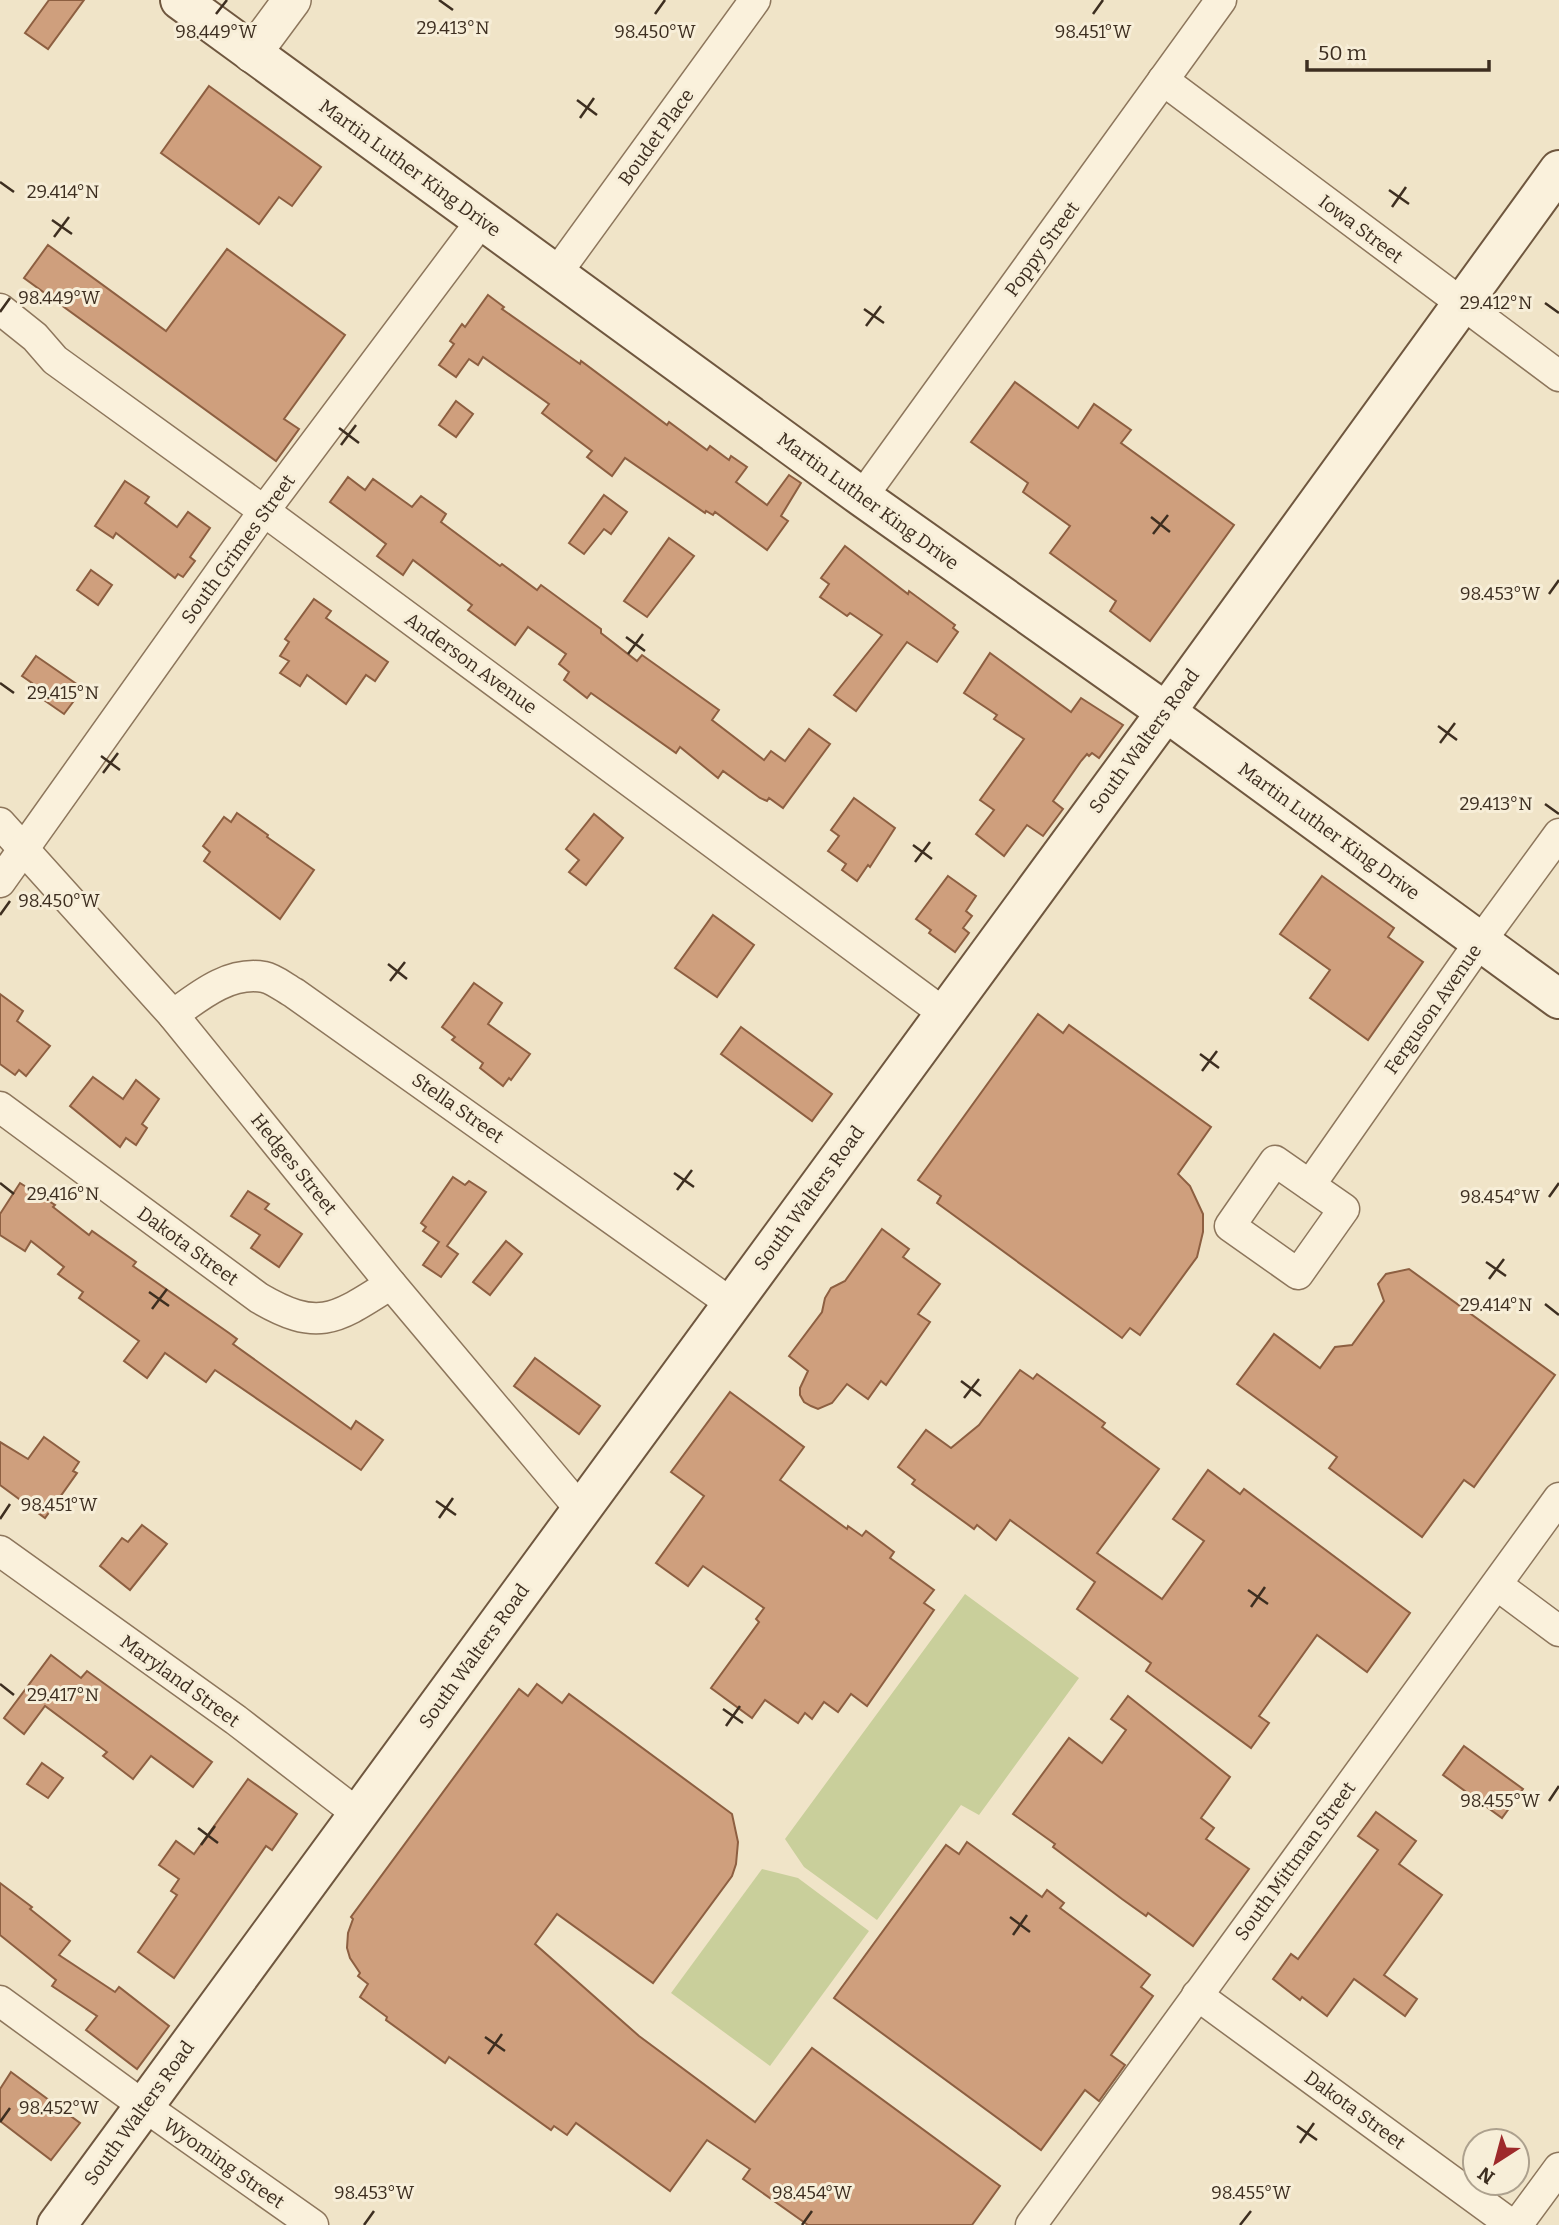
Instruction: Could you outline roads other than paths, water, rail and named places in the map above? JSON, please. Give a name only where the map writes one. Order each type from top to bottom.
[{"type":"main road","name":"Martin Luther King Drive","points":[[180,0],[862,497],[1166,712],[1559,999]]},
{"type":"main road","name":"South Walters Road","points":[[57,2225],[1166,712],[1559,170]]},
{"type":"street","points":[[252,54],[292,0]]},
{"type":"street","name":"Boudet Place","points":[[556,274],[755,0]]},
{"type":"street","name":"Poppy Street","points":[[862,497],[1221,0]]},
{"type":"street","name":"Iowa Street","points":[[1163,80],[1559,376]]},
{"type":"street","name":"South Grimes Street","points":[[0,882],[264,511],[482,220]]},
{"type":"street","name":"Anderson Avenue","points":[[0,309],[36,337],[55,359],[945,1014]]},
{"type":"street","name":"Hedges Street","points":[[0,824],[173,1015],[391,1284],[581,1510]]},
{"type":"street","name":"Ferguson Avenue","points":[[1310,1185],[1559,834]]},
{"type":"street","name":"Stella Street","points":[[173,1015],[208,989],[240,977],[266,977],[294,993],[361,1040],[732,1304]]},
{"type":"street","name":"Dakota Street","points":[[0,1107],[279,1310],[299,1318],[318,1320],[360,1304],[391,1284]]},
{"type":"street","name":"South Mittman Street","points":[[1031,2225],[1559,1498]]},
{"type":"street","name":"Maryland Street","points":[[0,1551],[236,1720],[358,1814]]},
{"type":"street","points":[[1497,1585],[1559,1630]]},
{"type":"street","name":"Dakota Street","points":[[1197,1995],[1512,2225]]},
{"type":"street","name":"Wyoming Street","points":[[0,2001],[313,2225]]},
{"type":"street","points":[[1517,2225],[1559,2168]]}]
